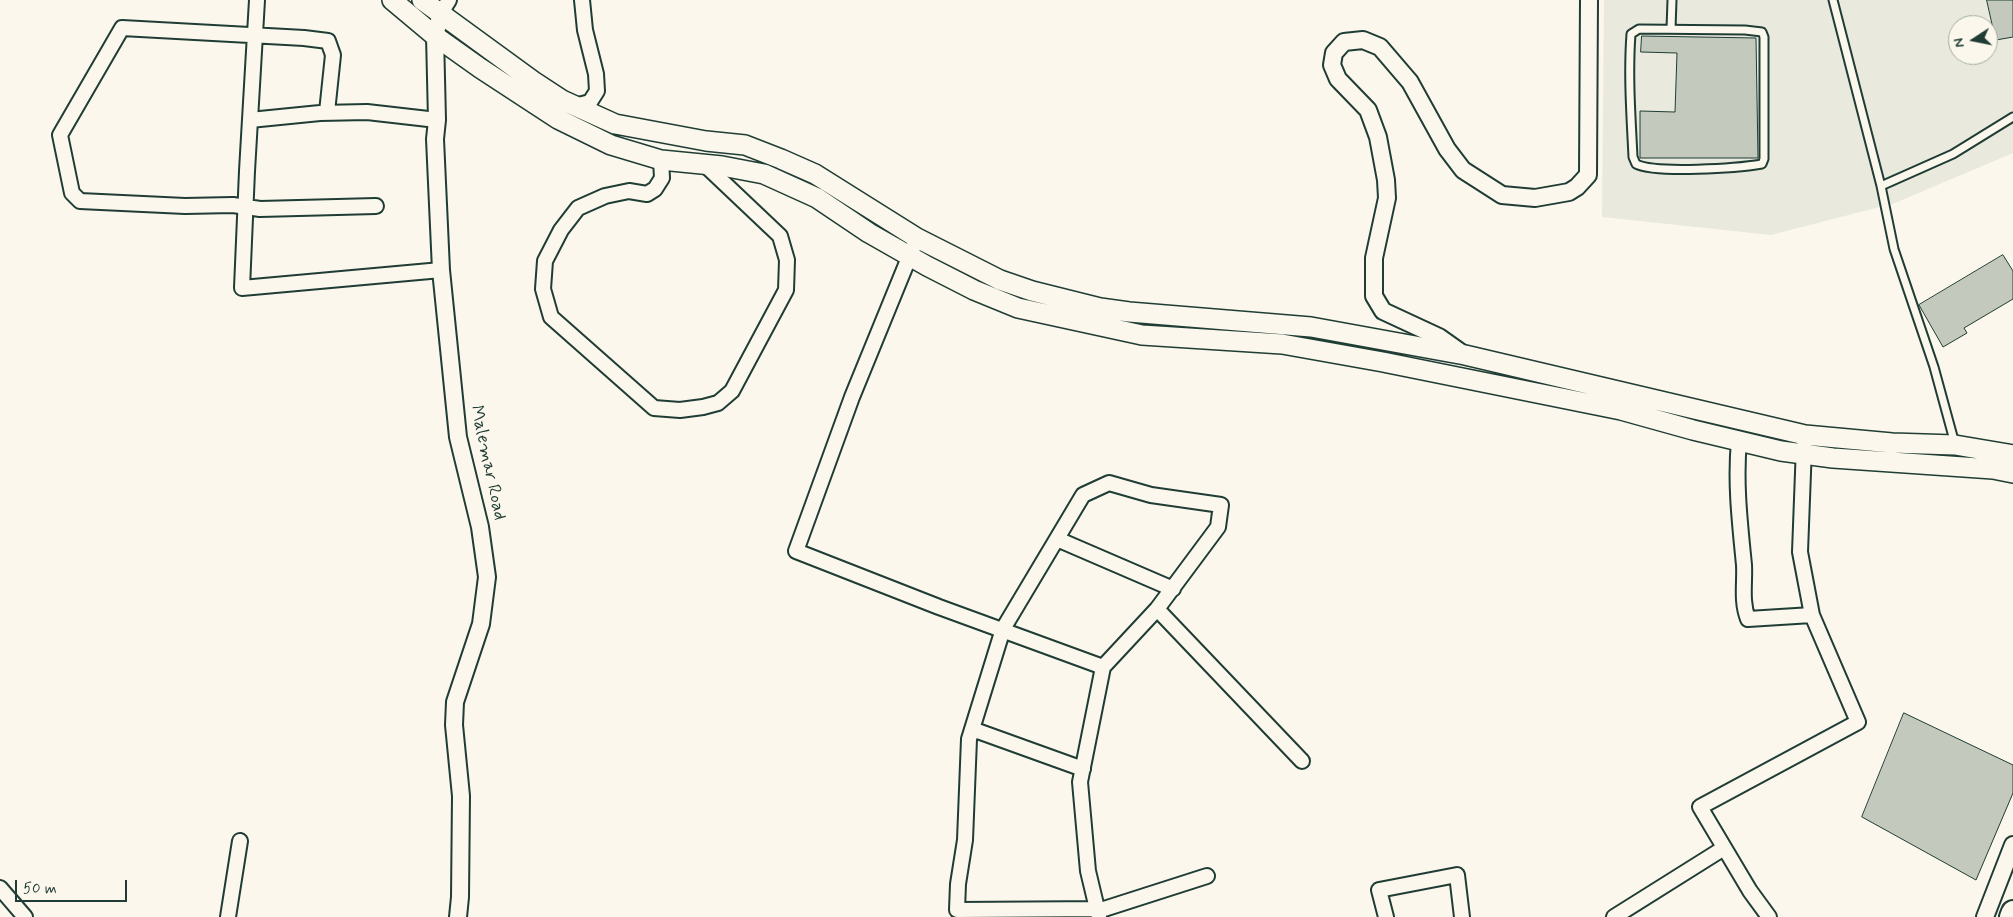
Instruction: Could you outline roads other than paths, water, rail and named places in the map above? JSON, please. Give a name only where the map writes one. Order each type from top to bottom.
[{"type":"highway","points":[[2011,917],[2013,912]]},
{"type":"main road","points":[[392,0],[435,36],[558,119],[611,144],[661,160],[704,164],[764,174],[816,198],[869,233],[909,256],[974,290],[1018,308],[1142,335],[1282,344],[1383,362],[1621,410],[1781,451],[1833,458],[2013,473]]},
{"type":"main road","points":[[422,0],[445,6],[533,81],[575,106],[615,124],[706,141],[745,145],[781,159],[815,174],[917,238],[1000,280],[1032,291],[1100,308],[1311,327],[1389,340],[1465,355],[1805,435],[1892,443],[1955,445],[2013,455]]},
{"type":"main road","points":[[1383,362],[1389,340]]},
{"type":"street","points":[[257,0],[242,288],[441,270]]},
{"type":"street","points":[[575,106],[590,102],[597,91],[596,74],[585,30],[582,0]]},
{"type":"street","points":[[1465,355],[1439,338],[1383,311],[1374,296],[1374,258],[1387,198],[1386,180],[1378,137],[1368,110],[1338,79],[1332,65],[1334,53],[1344,42],[1362,40],[1380,48],[1410,82],[1447,149],[1463,170],[1502,195],[1534,198],[1569,192],[1577,187],[1588,175],[1589,0]]},
{"type":"street","name":"Malemar Road","points":[[445,6],[435,36],[437,120],[435,139],[441,270],[458,438],[480,527],[487,577],[481,624],[455,702],[454,724],[461,796],[460,897],[458,917]]},
{"type":"street","points":[[327,112],[333,55],[328,41],[122,28],[60,135],[72,193],[80,201],[185,206],[233,205],[260,209],[376,206]]},
{"type":"street","points":[[250,120],[327,112],[367,112],[437,120]]},
{"type":"street","points":[[661,160],[662,178],[655,189],[647,194],[629,191],[605,196],[578,208],[561,230],[545,262],[543,289],[551,317],[654,408],[680,410],[718,403],[732,391],[786,290],[787,260],[780,236],[704,164]]},
{"type":"street","points":[[917,238],[852,397],[796,551],[939,607],[1103,667]]},
{"type":"street","points":[[1769,917],[1750,891],[1700,807],[1858,722],[1812,615],[1800,552],[1805,435]]},
{"type":"street","points":[[1739,441],[1737,464],[1739,526],[1744,567],[1744,607],[1748,618],[1812,615]]},
{"type":"street","points":[[1098,913],[1088,871],[1080,782],[1103,667],[1173,589],[1218,527],[1221,505],[1151,495],[1109,483],[1083,495],[1003,629],[969,738],[964,840],[958,884],[957,913],[1098,913],[1104,909],[1207,876]]},
{"type":"street","points":[[1057,539],[1173,589]]},
{"type":"street","points":[[1157,609],[1302,761]]},
{"type":"street","points":[[972,729],[1083,769]]},
{"type":"street","points":[[228,917],[240,841]]},
{"type":"street","points":[[1986,917],[2013,845]]},
{"type":"street","points":[[1614,917],[1724,848]]},
{"type":"street","points":[[1386,917],[1379,890],[1457,875],[1462,917]]},
{"type":"street","points":[[0,888],[25,917]]},
{"type":"lane","points":[[1671,29],[1672,0]]},
{"type":"lane","points":[[1833,0],[1881,186],[1894,249],[1934,367],[1955,445]]},
{"type":"lane","points":[[1639,29],[1671,29],[1762,32],[1764,37],[1764,159],[1762,164],[1707,169],[1658,168],[1636,164],[1633,157],[1631,112],[1632,34],[1639,29]]},
{"type":"lane","points":[[1881,186],[1953,154],[2013,117]]}]
